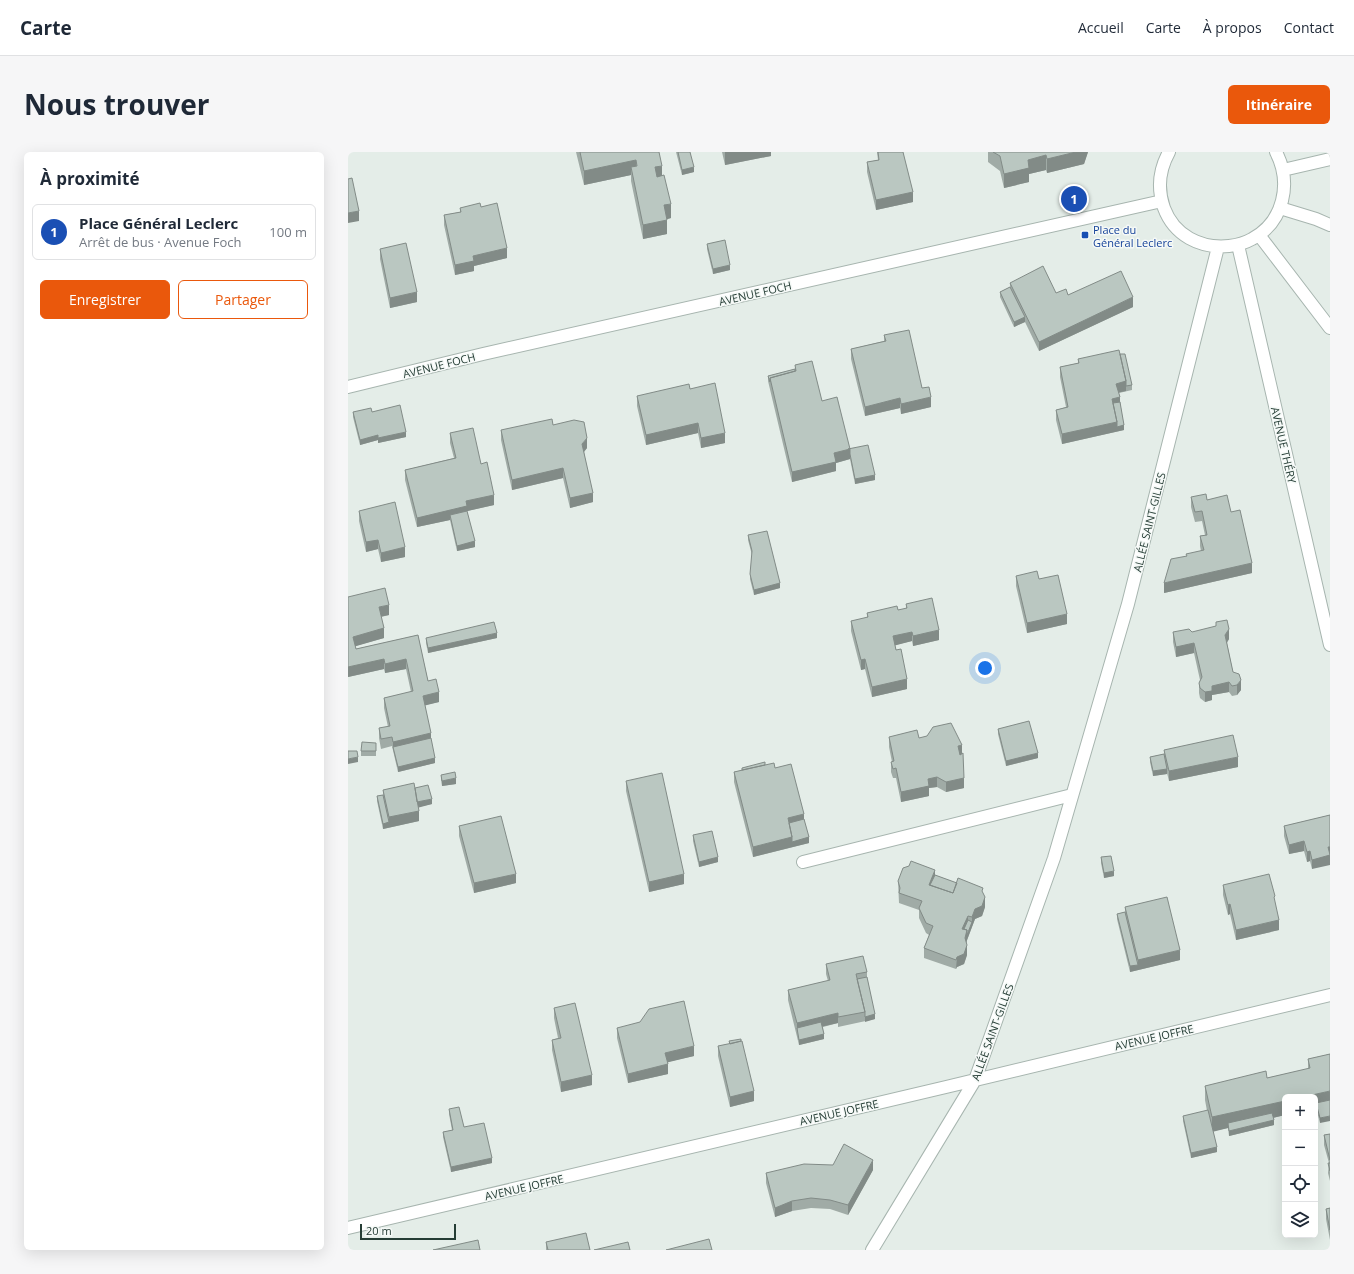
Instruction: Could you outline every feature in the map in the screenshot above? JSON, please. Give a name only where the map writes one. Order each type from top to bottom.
[{"type":"street","points":[[1169,152],[1162,166],[1160,190],[1162,201],[1170,220],[1181,234],[1194,242],[1218,247],[1238,245],[1252,240],[1268,227],[1280,208],[1285,182],[1283,170],[1276,152]]},
{"type":"street","points":[[1283,170],[1330,159]]},
{"type":"street","name":"AVENUE FOCH","points":[[348,387],[483,354],[1162,201]]},
{"type":"street","points":[[1280,208],[1330,225]]},
{"type":"street","points":[[1259,235],[1330,328]]},
{"type":"street","name":"AVENUE THÉRY","points":[[1238,245],[1330,645]]},
{"type":"street","name":"ALLÉE SAINT-GILLES","points":[[872,1250],[975,1080],[1054,858],[1128,604],[1218,247]]},
{"type":"street","points":[[803,862],[1072,796]]},
{"type":"street","name":"AVENUE JOFFRE","points":[[348,1228],[1330,995]]},
{"type":"building","points":[[580,152],[659,152],[662,166],[655,167],[657,177],[664,175],[671,204],[664,205],[667,220],[643,225],[631,167],[637,166],[636,160],[584,171]]},
{"type":"building","points":[[678,152],[690,152],[694,167],[682,170]]},
{"type":"building","points":[[878,152],[903,152],[913,192],[876,200],[867,162],[879,160]]},
{"type":"building","points":[[993,152],[1076,152],[1047,159],[1046,155],[1028,160],[1029,168],[1004,174],[1000,156]]},
{"type":"building","points":[[352,178],[359,211],[348,213],[348,179]]},
{"type":"building","points":[[480,203],[481,207],[497,203],[507,248],[473,256],[474,261],[455,265],[444,215],[461,212],[460,208]]},
{"type":"building","points":[[725,240],[730,265],[713,269],[707,244]]},
{"type":"building","points":[[406,243],[417,292],[390,298],[380,249]]},
{"type":"building","points":[[1043,266],[1056,293],[1066,289],[1068,295],[1121,271],[1133,297],[1039,342],[1010,283]]},
{"type":"building","points":[[1010,287],[1025,317],[1014,322],[1000,292]]},
{"type":"building","points":[[909,330],[922,388],[929,387],[931,397],[901,404],[900,398],[865,407],[851,349],[886,341],[884,335]]},
{"type":"building","points":[[1119,350],[1126,381],[1116,384],[1120,397],[1112,399],[1117,422],[1062,434],[1056,410],[1068,407],[1060,367],[1079,363],[1078,359]]},
{"type":"building","points":[[1120,354],[1125,354],[1132,385],[1126,386]]},
{"type":"building","points":[[812,361],[822,401],[837,397],[850,449],[834,453],[836,462],[792,472],[770,378],[796,371],[795,365]]},
{"type":"building","points":[[795,369],[795,371],[770,378],[770,382],[768,376]]},
{"type":"building","points":[[715,383],[725,433],[701,438],[698,423],[646,435],[637,396],[689,384],[690,389]]},
{"type":"building","points":[[1120,402],[1124,425],[1117,427],[1113,403]]},
{"type":"building","points":[[400,405],[406,432],[378,438],[378,435],[360,440],[353,412],[371,408],[372,412]]},
{"type":"building","points":[[552,419],[553,425],[574,420],[584,422],[587,438],[582,444],[593,493],[570,498],[563,468],[512,480],[501,430]]},
{"type":"building","points":[[473,428],[481,464],[487,462],[494,495],[466,501],[467,506],[417,518],[405,470],[456,458],[450,433]]},
{"type":"building","points":[[868,445],[875,475],[855,479],[850,449],[848,449]]},
{"type":"building","points":[[1206,494],[1207,500],[1227,495],[1231,512],[1240,510],[1252,563],[1164,583],[1171,559],[1187,556],[1186,554],[1204,550],[1200,536],[1207,535],[1202,511],[1195,512],[1191,497]]},
{"type":"building","points":[[395,502],[405,547],[381,553],[378,540],[366,542],[359,511]]},
{"type":"building","points":[[467,511],[475,541],[457,546],[450,515]]},
{"type":"building","points":[[767,531],[780,583],[754,590],[750,574],[752,551],[748,535]]},
{"type":"building","points":[[1037,571],[1039,579],[1058,575],[1067,614],[1027,623],[1016,576]]},
{"type":"building","points":[[385,588],[389,605],[379,607],[384,628],[353,637],[356,649],[418,635],[428,681],[436,679],[439,692],[423,696],[431,733],[393,742],[392,737],[381,739],[379,728],[390,726],[384,698],[413,691],[406,659],[385,664],[384,659],[348,667],[348,597]]},
{"type":"building","points":[[932,598],[939,630],[913,636],[912,632],[893,636],[896,650],[901,649],[907,679],[872,687],[865,659],[861,660],[851,621],[868,617],[867,613],[897,606],[898,610],[907,608],[906,604]]},
{"type":"building","points":[[1227,620],[1229,629],[1225,635],[1233,672],[1239,674],[1241,680],[1237,685],[1232,686],[1229,682],[1212,686],[1212,691],[1205,692],[1200,688],[1199,683],[1202,677],[1194,643],[1176,647],[1173,632],[1189,629],[1192,632],[1216,626],[1216,622]]},
{"type":"building","points":[[494,622],[497,633],[428,648],[426,638]]},
{"type":"building","points":[[1029,721],[1038,753],[1006,761],[998,729]]},
{"type":"building","points":[[951,723],[962,745],[958,746],[960,755],[963,753],[964,778],[946,782],[937,777],[928,779],[929,786],[901,792],[896,768],[893,769],[891,762],[894,761],[889,737],[917,730],[919,738],[927,736],[933,727]]},
{"type":"building","points":[[1233,735],[1238,757],[1169,771],[1164,750]]},
{"type":"building","points":[[431,738],[435,758],[398,767],[393,747]]},
{"type":"building","points":[[362,742],[376,743],[376,751],[361,751]]},
{"type":"building","points":[[348,751],[357,751],[358,757],[348,759]]},
{"type":"building","points":[[1164,754],[1167,769],[1153,771],[1150,757]]},
{"type":"building","points":[[765,762],[765,765],[742,770],[742,768]]},
{"type":"building","points":[[774,763],[775,768],[791,764],[804,814],[788,818],[792,837],[753,847],[734,772]]},
{"type":"building","points":[[455,772],[456,778],[442,781],[441,775]]},
{"type":"building","points":[[662,773],[684,874],[649,882],[626,781]]},
{"type":"building","points":[[414,783],[419,811],[389,817],[383,790]]},
{"type":"building","points":[[428,785],[432,799],[417,802],[415,788]]},
{"type":"building","points":[[383,795],[389,822],[383,824],[377,796]]},
{"type":"building","points":[[1330,815],[1330,847],[1328,847],[1330,855],[1312,860],[1310,851],[1307,852],[1304,841],[1289,845],[1284,826]]},
{"type":"building","points":[[501,816],[516,874],[474,883],[459,826]]},
{"type":"building","points":[[804,819],[809,837],[792,842],[789,823]]},
{"type":"building","points":[[712,831],[718,857],[699,862],[693,835]]},
{"type":"building","points":[[1111,856],[1114,871],[1104,873],[1101,857]]},
{"type":"building","points":[[911,861],[935,870],[929,885],[953,893],[958,878],[983,888],[982,891],[985,897],[982,906],[975,909],[972,917],[968,916],[962,929],[967,930],[965,938],[967,945],[964,954],[957,957],[956,960],[924,948],[933,926],[926,923],[919,908],[922,901],[899,893],[900,888],[898,881],[903,868],[909,866]]},
{"type":"building","points":[[1269,874],[1279,920],[1236,930],[1230,904],[1228,905],[1223,885]]},
{"type":"building","points":[[935,875],[957,883],[953,893],[930,885]]},
{"type":"building","points":[[1167,897],[1180,950],[1138,960],[1125,907]]},
{"type":"building","points":[[1125,912],[1138,965],[1130,966],[1117,914]]},
{"type":"building","points":[[968,920],[972,922],[967,935],[967,930],[964,929]]},
{"type":"building","points":[[863,956],[867,972],[856,974],[865,1012],[838,1017],[838,1013],[797,1023],[788,990],[830,980],[826,964]]},
{"type":"building","points":[[867,977],[875,1014],[865,1017],[857,979]]},
{"type":"building","points":[[684,1001],[694,1046],[665,1053],[668,1064],[628,1074],[617,1028],[640,1022],[649,1009]]},
{"type":"building","points":[[575,1003],[592,1075],[561,1082],[552,1040],[561,1038],[554,1008]]},
{"type":"building","points":[[821,1022],[824,1034],[799,1040],[797,1028]]},
{"type":"building","points":[[741,1039],[741,1041],[730,1044],[729,1041]]},
{"type":"building","points":[[742,1041],[754,1091],[730,1097],[718,1046]]},
{"type":"building","points":[[1330,1054],[1330,1091],[1316,1094],[1282,1094],[1282,1102],[1212,1117],[1205,1086],[1266,1071],[1267,1078],[1310,1068],[1308,1059]]},
{"type":"building","points":[[1330,1100],[1330,1116],[1320,1118],[1318,1103]]},
{"type":"building","points":[[459,1107],[464,1127],[484,1123],[492,1158],[451,1167],[443,1132],[453,1130],[449,1109]]},
{"type":"building","points":[[1208,1110],[1217,1147],[1191,1153],[1183,1116]]},
{"type":"building","points":[[1272,1113],[1274,1120],[1229,1131],[1228,1123]]},
{"type":"building","points":[[1330,1134],[1330,1160],[1324,1135]]},
{"type":"building","points":[[844,1144],[873,1160],[848,1205],[830,1200],[811,1198],[792,1201],[775,1208],[766,1173],[804,1164],[833,1165]]},
{"type":"building","points":[[1330,1208],[1330,1230],[1326,1209]]},
{"type":"building","points":[[586,1233],[590,1250],[548,1250],[546,1242]]},
{"type":"building","points":[[709,1239],[712,1250],[666,1250]]},
{"type":"building","points":[[478,1240],[480,1250],[433,1250]]},
{"type":"building","points":[[628,1242],[630,1250],[594,1250]]},
{"type":"place","name":"Place Général Leclerc","points":[[1074,199]]},
{"type":"place","name":"Place du Général Leclerc","points":[[1085,235]]}]
